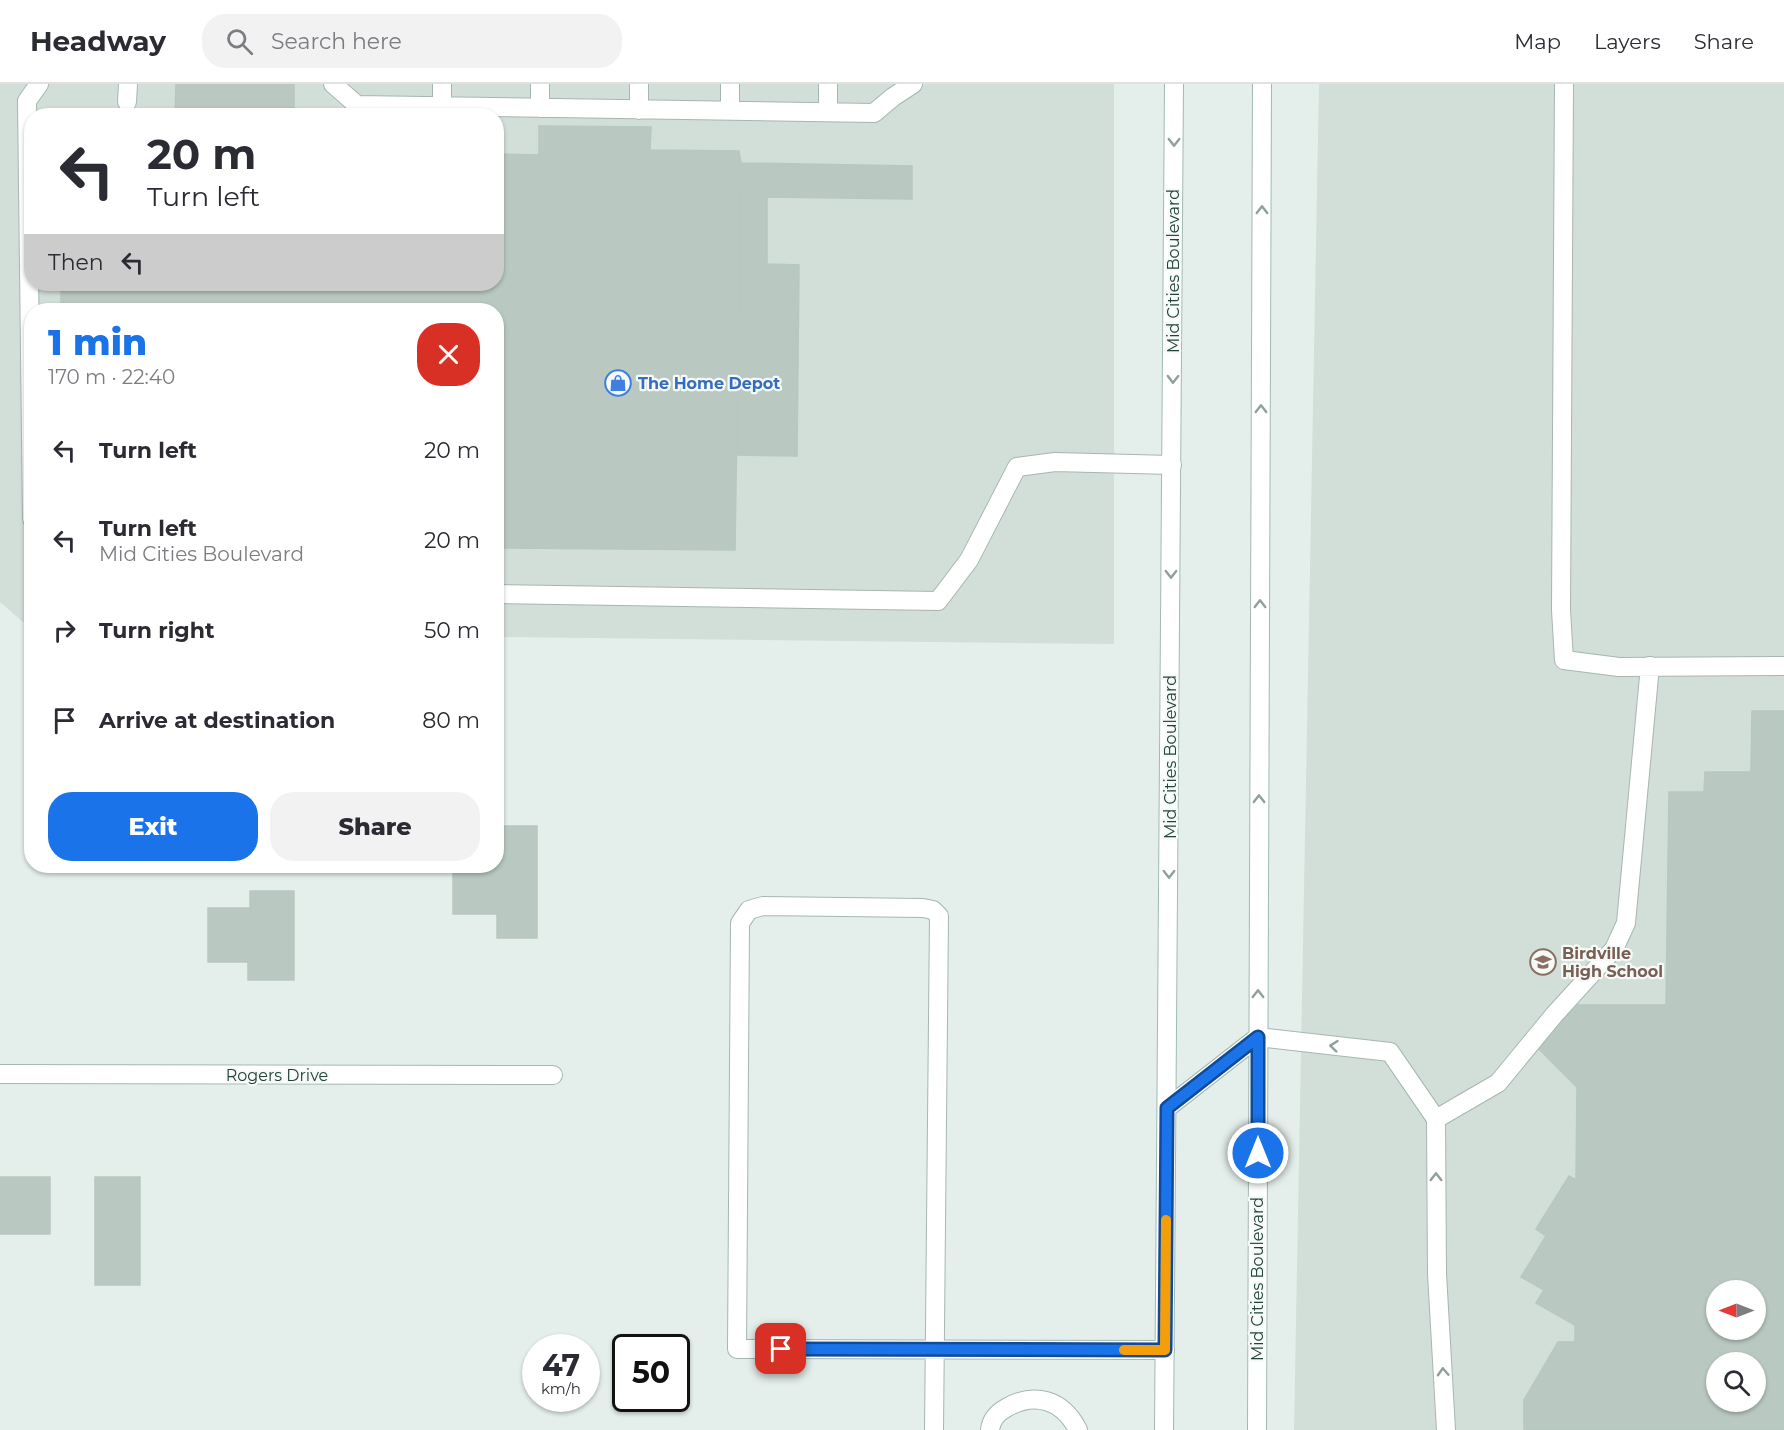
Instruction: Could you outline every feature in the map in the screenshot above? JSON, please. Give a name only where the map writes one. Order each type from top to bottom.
[{"type":"main road","points":[[27,108],[27,101],[39,84]]},
{"type":"main road","points":[[442,84],[442,106]]},
{"type":"main road","points":[[540,84],[540,108]]},
{"type":"main road","points":[[639,84],[639,110]]},
{"type":"main road","points":[[730,84],[730,111]]},
{"type":"main road","points":[[828,84],[828,111]]},
{"type":"main road","points":[[334,85],[357,105],[874,113],[913,84]]},
{"type":"main road","name":"Mid Cities Boulevard","points":[[1164,1430],[1174,84]]},
{"type":"main road","name":"Mid Cities Boulevard","points":[[1257,1430],[1262,84]]},
{"type":"main road","points":[[1564,84],[1561,610],[1564,660],[1619,667],[1784,666]]},
{"type":"main road","points":[[504,594],[938,601],[969,560],[1017,467],[1055,462],[1172,465]]},
{"type":"main road","points":[[1436,1119],[1498,1083],[1554,1015],[1614,949],[1626,923],[1650,666]]},
{"type":"main road","points":[[934,1430],[934,1350],[939,916],[933,910],[923,908],[763,906],[749,910],[740,923],[737,1348],[934,1350],[1165,1350]]},
{"type":"main road","points":[[1167,1108],[1258,1037],[1390,1052],[1436,1119],[1437,1274],[1446,1430]]},
{"type":"main road","name":"Rogers Drive","points":[[0,1074],[553,1075]]},
{"type":"main road","points":[[990,1430],[990,1424],[998,1412],[1020,1400],[1043,1400],[1059,1407],[1073,1419],[1078,1430]]},
{"type":"shaded area","points":[[0,84],[1114,84],[1114,644],[504,637],[504,303],[24,303],[24,623],[0,602]]},
{"type":"shaded area","name":"Birdville High School","points":[[1319,84],[1784,84],[1784,1430],[1294,1430]]},
{"type":"building","points":[[176,84],[294,84],[294,108],[175,108]]},
{"type":"building","name":"The Home Depot","points":[[539,126],[651,127],[650,150],[739,151],[741,163],[735,550],[504,548],[504,303],[61,303],[61,291],[504,291],[504,154],[539,155]]},
{"type":"building","points":[[741,163],[912,166],[912,199],[767,197],[767,264],[799,265],[797,456],[738,455]]},
{"type":"building","points":[[1752,711],[1784,711],[1784,1430],[1524,1430],[1524,1400],[1558,1342],[1575,1342],[1575,1325],[1536,1303],[1544,1290],[1521,1277],[1546,1236],[1536,1229],[1569,1176],[1576,1180],[1577,1087],[1536,1046],[1578,1005],[1666,1005],[1669,792],[1704,792],[1705,772],[1751,772]]},
{"type":"building","points":[[504,826],[537,826],[537,938],[497,938],[497,914],[453,914],[453,873],[504,873]]},
{"type":"building","points":[[250,891],[294,891],[294,980],[248,980],[248,962],[208,962],[208,908],[250,908]]},
{"type":"building","points":[[0,1177],[50,1177],[50,1234],[0,1234]]},
{"type":"building","points":[[95,1177],[140,1177],[140,1285],[95,1285]]},
{"type":"slow traffic","points":[[1124,1350],[1165,1350],[1166,1220]]},
{"type":"place","name":"The Home Depot","points":[[618,383]]},
{"type":"place","name":"Birdville High School","points":[[1543,962]]},
{"type":"route","points":[[781,1349],[1165,1350],[1167,1108],[1219,1065],[1258,1037],[1258,1153]]}]
